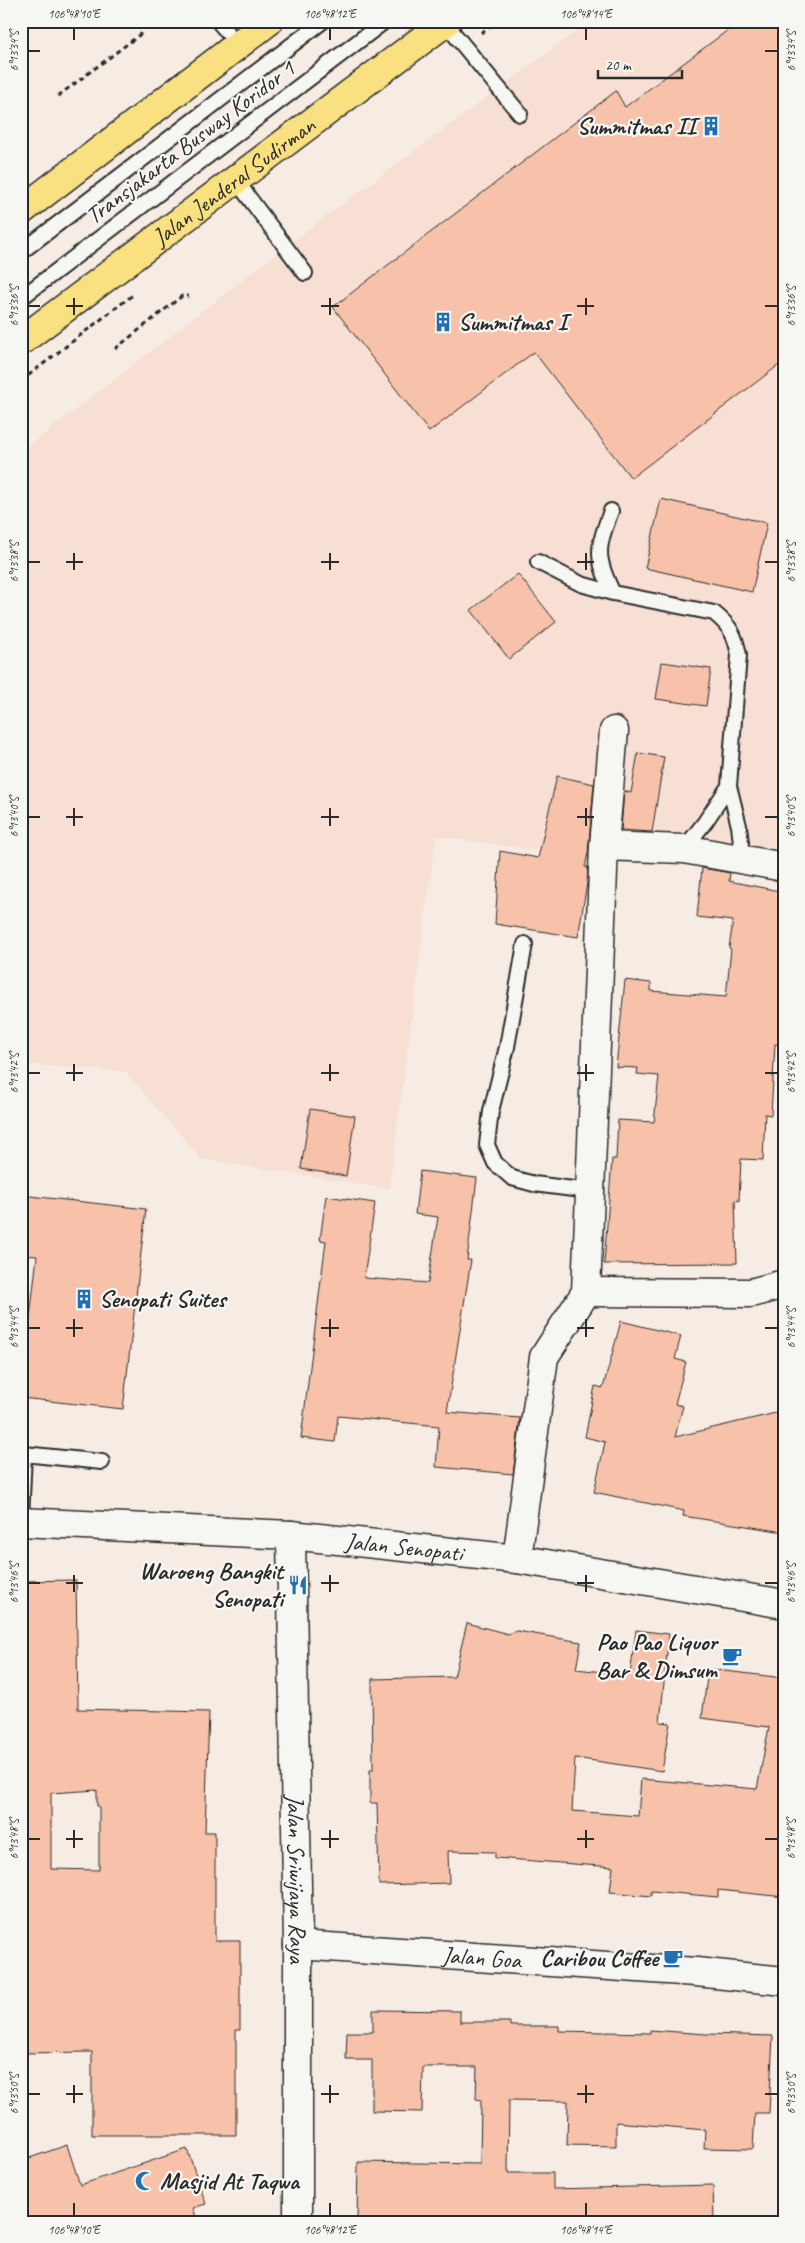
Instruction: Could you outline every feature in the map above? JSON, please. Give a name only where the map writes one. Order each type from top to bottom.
[{"type":"main road","points":[[21,211],[269,21]]},
{"type":"main road","name":"Jalan Jenderal Sudirman","points":[[21,341],[446,22]]},
{"type":"street","points":[[517,1559],[544,1356],[586,1292],[604,846],[614,731]]},
{"type":"street","points":[[604,846],[684,849],[784,867]]},
{"type":"street","points":[[586,1292],[751,1293],[784,1284]]},
{"type":"street","name":"Jalan Senopati","points":[[21,1521],[291,1535],[517,1559],[784,1604]]},
{"type":"street","name":"Jalan Sriwijaya Raya","points":[[291,1535],[298,1945],[298,2222]]},
{"type":"street","name":"Jalan Goa","points":[[298,1945],[696,1972],[784,1981]]},
{"type":"lane","points":[[218,21],[238,45]]},
{"type":"lane","name":"Transjakarta Busway Koridor 1","points":[[21,252],[323,21]]},
{"type":"lane","name":"Transjakarta Busway Koridor 1","points":[[21,298],[385,21]]},
{"type":"lane","points":[[446,22],[520,114]]},
{"type":"lane","points":[[235,179],[304,273]]},
{"type":"lane","points":[[611,511],[598,548],[603,572],[613,593]]},
{"type":"lane","points":[[538,562],[582,584],[613,593],[714,613],[726,623],[736,638],[739,655],[729,786],[739,826],[744,860]]},
{"type":"lane","points":[[684,849],[729,786]]},
{"type":"lane","points":[[525,944],[507,1047],[491,1112],[487,1145],[495,1163],[512,1178],[534,1184],[589,1190]]},
{"type":"lane","points":[[21,1521],[23,1454],[102,1462]]},
{"type":"path","points":[[58,96],[142,33]]},
{"type":"path","points":[[115,349],[182,296],[189,296]]},
{"type":"shaded area","points":[[590,21],[784,21],[784,859],[622,828],[623,863],[436,836],[389,1189],[201,1159],[126,1072],[21,1064],[21,452],[285,247]]},
{"type":"building","points":[[740,21],[784,21],[784,361],[631,478],[534,352],[429,432],[333,307],[616,91],[625,107]]},
{"type":"building","points":[[661,499],[767,523],[752,592],[645,568]]},
{"type":"building","points":[[518,574],[556,622],[509,659],[471,610]]},
{"type":"building","points":[[662,662],[711,669],[706,706],[656,699]]},
{"type":"building","points":[[638,753],[664,757],[652,832],[621,830],[624,791],[631,793]]},
{"type":"building","points":[[557,776],[594,784],[585,867],[588,867],[587,883],[578,937],[495,924],[500,851],[538,858]]},
{"type":"building","points":[[702,868],[730,873],[729,881],[784,892],[784,1045],[775,1044],[771,1115],[765,1114],[763,1160],[741,1159],[739,1201],[735,1200],[737,1263],[604,1264],[612,1159],[616,1159],[618,1120],[654,1122],[659,1076],[637,1074],[638,1068],[616,1067],[625,980],[651,983],[651,991],[726,997],[731,949],[729,948],[733,921],[697,917]]},
{"type":"building","points":[[310,1109],[355,1116],[346,1176],[301,1169]]},
{"type":"building","points":[[420,1171],[477,1178],[467,1260],[471,1260],[447,1412],[520,1418],[513,1474],[436,1467],[439,1426],[338,1416],[335,1442],[301,1438],[326,1241],[320,1240],[326,1196],[375,1203],[364,1278],[428,1283],[438,1217],[415,1214]]},
{"type":"building","name":"Senopati Suites","points":[[21,1195],[146,1209],[123,1409],[21,1398],[37,1256],[21,1255]]},
{"type":"building","points":[[621,1321],[681,1336],[675,1359],[686,1362],[675,1404],[683,1406],[675,1437],[784,1411],[784,1532],[683,1516],[684,1511],[594,1492],[605,1442],[585,1437],[595,1386],[603,1388]]},
{"type":"building","points":[[76,1580],[78,1709],[209,1712],[205,1832],[215,1832],[215,1941],[240,1941],[240,2030],[236,2030],[236,2135],[92,2135],[92,2052],[21,2053],[21,1581]],"holes":[[[97,1790],[97,1806],[99,1806],[99,1870],[51,1869],[51,1793]]]},
{"type":"building","points":[[467,1623],[508,1634],[517,1631],[581,1642],[576,1669],[630,1675],[636,1630],[669,1634],[660,1722],[670,1723],[662,1771],[575,1758],[572,1811],[638,1816],[641,1779],[757,1789],[769,1727],[702,1718],[708,1669],[784,1678],[784,1897],[718,1890],[718,1897],[651,1891],[651,1896],[610,1892],[613,1867],[495,1858],[495,1852],[448,1851],[449,1883],[379,1885],[377,1803],[370,1803],[370,1770],[373,1770],[372,1679],[454,1677]]},
{"type":"building","points":[[373,2010],[460,2011],[460,2022],[510,2022],[510,2026],[559,2026],[559,2031],[650,2033],[650,2030],[773,2036],[769,2113],[755,2113],[753,2149],[704,2148],[705,2130],[616,2122],[616,2146],[567,2145],[568,2101],[509,2100],[508,2173],[553,2173],[553,2189],[713,2185],[714,2222],[357,2222],[358,2162],[480,2164],[481,2100],[476,2099],[477,2067],[423,2067],[422,2112],[372,2111],[372,2060],[346,2060],[347,2032],[373,2032]]},
{"type":"building","name":"Masjid At Taqwa","points":[[67,2145],[80,2185],[187,2149],[206,2204],[193,2208],[198,2222],[21,2222],[21,2161]]},
{"type":"place","name":"Summitmas II","points":[[711,126]]},
{"type":"place","name":"Summitmas I","points":[[443,322]]},
{"type":"place","name":"Senopati Suites","points":[[84,1299]]},
{"type":"place","name":"Waroeng Bangkit Senopati","points":[[298,1585]]},
{"type":"place","name":"Pao Pao Liquor Bar & Dimsum","points":[[732,1656]]},
{"type":"place","name":"Caribou Coffee","points":[[673,1958]]},
{"type":"place","name":"Masjid At Taqwa","points":[[145,2181]]}]
